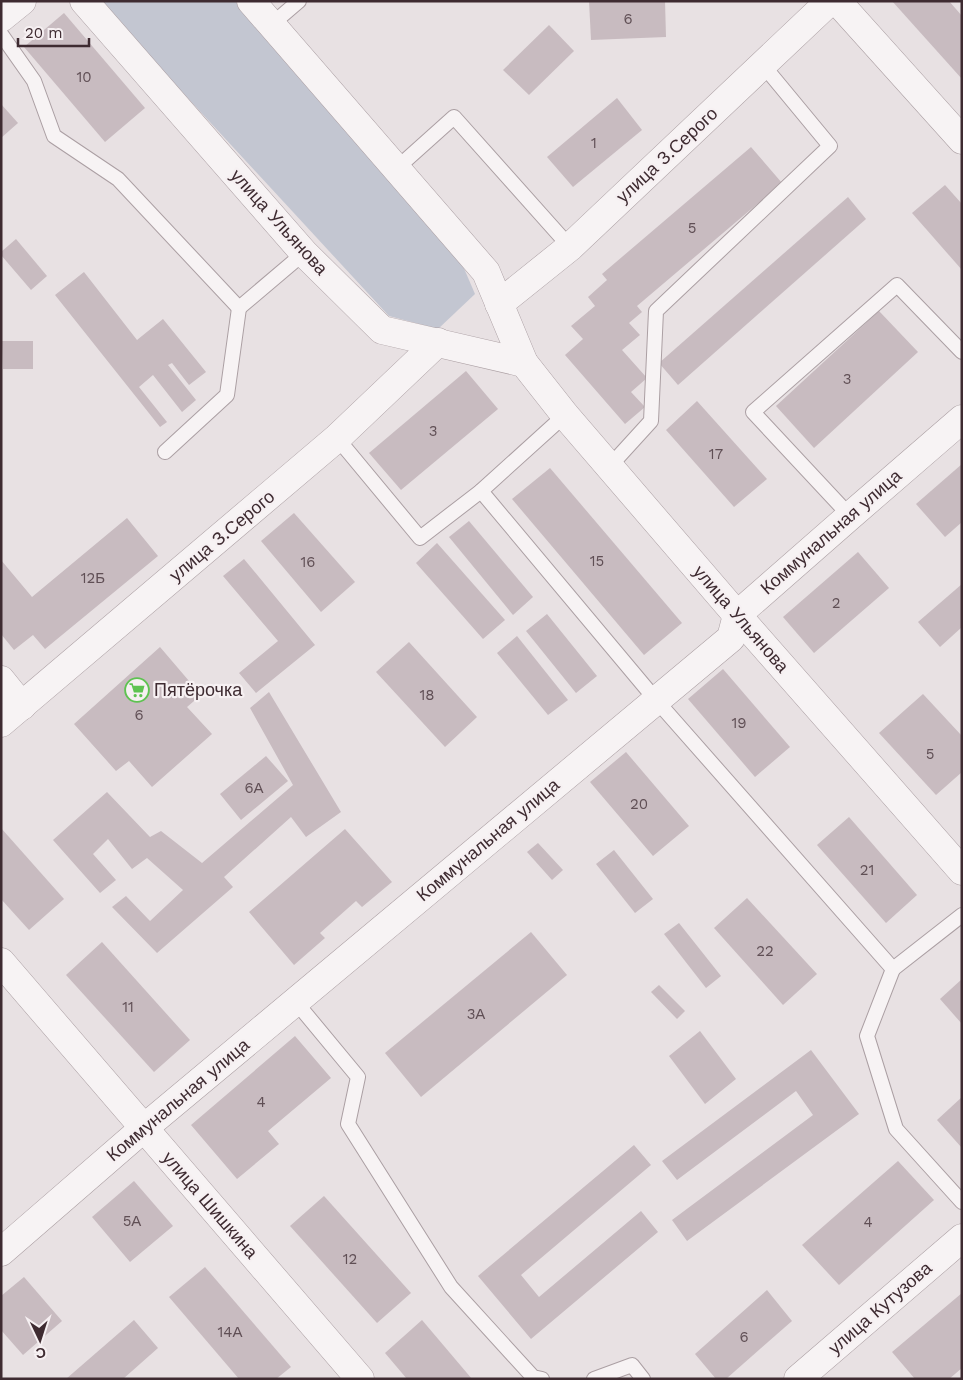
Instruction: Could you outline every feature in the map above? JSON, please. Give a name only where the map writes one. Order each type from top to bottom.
[{"type":"street","points":[[1,18],[22,1]]},
{"type":"street","name":"улица Ульянова","points":[[84,1],[304,253],[382,330],[524,363]]},
{"type":"street","name":"улица Ульянова","points":[[250,1],[486,272],[524,363],[565,415],[737,615],[958,860]]},
{"type":"street","name":"улица З.Серого","points":[[500,304],[570,246],[830,1]]},
{"type":"street","points":[[837,1],[962,140]]},
{"type":"street","name":"улица З.Серого","points":[[12,715],[336,438],[438,342]]},
{"type":"street","name":"Коммунальная улица","points":[[1,1252],[144,1128],[730,638],[737,615],[962,420]]},
{"type":"street","points":[[1,680],[12,715]]},
{"type":"street","name":"улица Шишкина","points":[[1,962],[360,1379]]},
{"type":"street","name":"улица Кутузова","points":[[798,1379],[962,1238]]},
{"type":"lane","points":[[271,25],[299,1]]},
{"type":"lane","points":[[1,34],[34,81],[54,136],[118,179],[239,308]]},
{"type":"lane","points":[[610,466],[651,421],[656,311],[830,146],[763,65]]},
{"type":"lane","points":[[396,169],[454,117],[570,246]]},
{"type":"lane","points":[[164,452],[227,395],[239,308],[304,253]]},
{"type":"lane","points":[[850,516],[753,412],[897,284],[962,352]]},
{"type":"lane","points":[[336,438],[420,538],[480,491],[565,415]]},
{"type":"lane","points":[[480,491],[656,700],[893,969]]},
{"type":"lane","points":[[962,915],[893,969],[867,1036],[896,1129],[962,1202]]},
{"type":"lane","points":[[295,1001],[358,1076],[348,1124],[451,1286],[533,1377],[542,1379]]},
{"type":"lane","points":[[594,1379],[632,1366],[643,1379]]},
{"type":"shaded area","points":[[98,1],[235,1],[463,266],[475,294],[438,329],[389,316]]},
{"type":"building","points":[[589,1],[665,1],[666,37],[591,40]]},
{"type":"building","points":[[892,1],[949,1],[962,16],[962,79]]},
{"type":"building","points":[[64,13],[145,108],[105,142],[24,47]]},
{"type":"building","points":[[549,25],[574,51],[529,95],[503,70]]},
{"type":"building","points":[[617,98],[642,130],[573,187],[547,157]]},
{"type":"building","points":[[1,104],[18,123],[1,138]]},
{"type":"building","points":[[751,147],[782,183],[637,306],[642,312],[629,323],[640,335],[622,350],[647,378],[631,392],[645,407],[625,424],[565,355],[583,339],[571,326],[595,306],[588,297],[607,280],[602,274]]},
{"type":"building","points":[[945,185],[962,204],[962,270],[912,213]]},
{"type":"building","points":[[848,197],[866,219],[678,385],[659,363]]},
{"type":"building","points":[[16,239],[47,276],[31,290],[1,255],[1,252]]},
{"type":"building","points":[[84,272],[137,340],[163,319],[206,372],[189,385],[172,363],[168,365],[196,400],[182,412],[153,375],[139,387],[167,422],[160,427],[55,295]]},
{"type":"building","points":[[879,311],[918,352],[814,448],[776,406]]},
{"type":"building","points":[[2,341],[33,341],[33,369],[3,369]]},
{"type":"building","points":[[466,371],[498,409],[401,490],[369,453]]},
{"type":"building","points":[[697,401],[767,479],[734,507],[666,430]]},
{"type":"building","points":[[962,464],[962,522],[945,537],[916,504]]},
{"type":"building","points":[[550,468],[682,623],[644,655],[512,499]]},
{"type":"building","points":[[294,513],[355,582],[321,612],[261,541]]},
{"type":"building","points":[[127,518],[158,556],[45,649],[33,635],[14,650],[1,634],[1,560],[32,597]]},
{"type":"building","points":[[469,521],[533,597],[513,615],[449,537]]},
{"type":"building","points":[[437,543],[505,620],[483,639],[416,563]]},
{"type":"building","points":[[858,552],[889,588],[814,653],[783,617]]},
{"type":"building","points":[[244,559],[315,645],[256,693],[239,673],[278,641],[223,576]]},
{"type":"building","points":[[962,584],[962,627],[940,647],[918,622]]},
{"type":"building","points":[[547,614],[597,676],[576,693],[526,631]]},
{"type":"building","points":[[517,636],[568,700],[548,715],[497,653]]},
{"type":"building","points":[[409,642],[477,717],[445,747],[376,672]]},
{"type":"building","points":[[160,647],[201,695],[187,707],[212,734],[152,787],[129,761],[116,771],[74,724]]},
{"type":"building","points":[[723,669],[790,747],[755,777],[688,699]]},
{"type":"building","points":[[269,692],[341,812],[306,837],[291,817],[224,877],[233,887],[157,953],[112,907],[126,896],[150,921],[183,890],[147,858],[132,869],[108,839],[93,854],[116,880],[100,893],[53,840],[107,792],[150,837],[161,831],[202,863],[293,785],[250,708]]},
{"type":"building","points":[[923,694],[962,736],[962,772],[936,795],[879,733]]},
{"type":"building","points":[[626,752],[689,826],[653,856],[590,782]]},
{"type":"building","points":[[266,756],[288,781],[241,820],[220,794]]},
{"type":"building","points":[[849,817],[917,895],[886,923],[817,845]]},
{"type":"building","points":[[1,828],[64,899],[29,930],[1,899]]},
{"type":"building","points":[[345,829],[392,882],[362,907],[356,901],[320,933],[325,938],[294,965],[249,912]]},
{"type":"building","points":[[538,843],[563,870],[552,880],[527,852]]},
{"type":"building","points":[[614,850],[653,899],[635,913],[596,864]]},
{"type":"building","points":[[747,898],[817,974],[783,1005],[714,928]]},
{"type":"building","points":[[679,923],[721,976],[706,988],[664,934]]},
{"type":"building","points":[[531,932],[567,975],[421,1097],[385,1053]]},
{"type":"building","points":[[102,942],[190,1040],[154,1072],[66,975]]},
{"type":"building","points":[[962,979],[962,1024],[940,999]]},
{"type":"building","points":[[659,985],[685,1011],[677,1019],[651,992]]},
{"type":"building","points":[[700,1031],[736,1079],[705,1104],[669,1056]]},
{"type":"building","points":[[295,1036],[331,1078],[268,1131],[279,1144],[237,1179],[191,1125]]},
{"type":"building","points":[[811,1050],[859,1114],[687,1241],[672,1220],[813,1115],[796,1091],[677,1180],[662,1161]]},
{"type":"building","points":[[962,1097],[962,1148],[937,1120]]},
{"type":"building","points":[[634,1145],[651,1165],[521,1275],[539,1297],[641,1211],[658,1232],[531,1339],[478,1276]]},
{"type":"building","points":[[898,1161],[934,1200],[839,1285],[802,1245]]},
{"type":"building","points":[[134,1181],[173,1226],[130,1262],[92,1217]]},
{"type":"building","points":[[324,1196],[411,1293],[377,1323],[290,1226]]},
{"type":"building","points":[[205,1267],[291,1367],[276,1379],[239,1379],[169,1297]]},
{"type":"building","points":[[24,1277],[62,1321],[23,1355],[1,1330],[1,1296]]},
{"type":"building","points":[[767,1290],[792,1321],[726,1379],[716,1379],[695,1354]]},
{"type":"building","points":[[962,1293],[962,1368],[949,1379],[915,1379],[892,1352]]},
{"type":"building","points":[[134,1320],[158,1348],[123,1379],[66,1379]]},
{"type":"building","points":[[422,1320],[472,1379],[407,1379],[385,1353]]},
{"type":"place","name":"Пятёрочка","points":[[137,690]]}]
